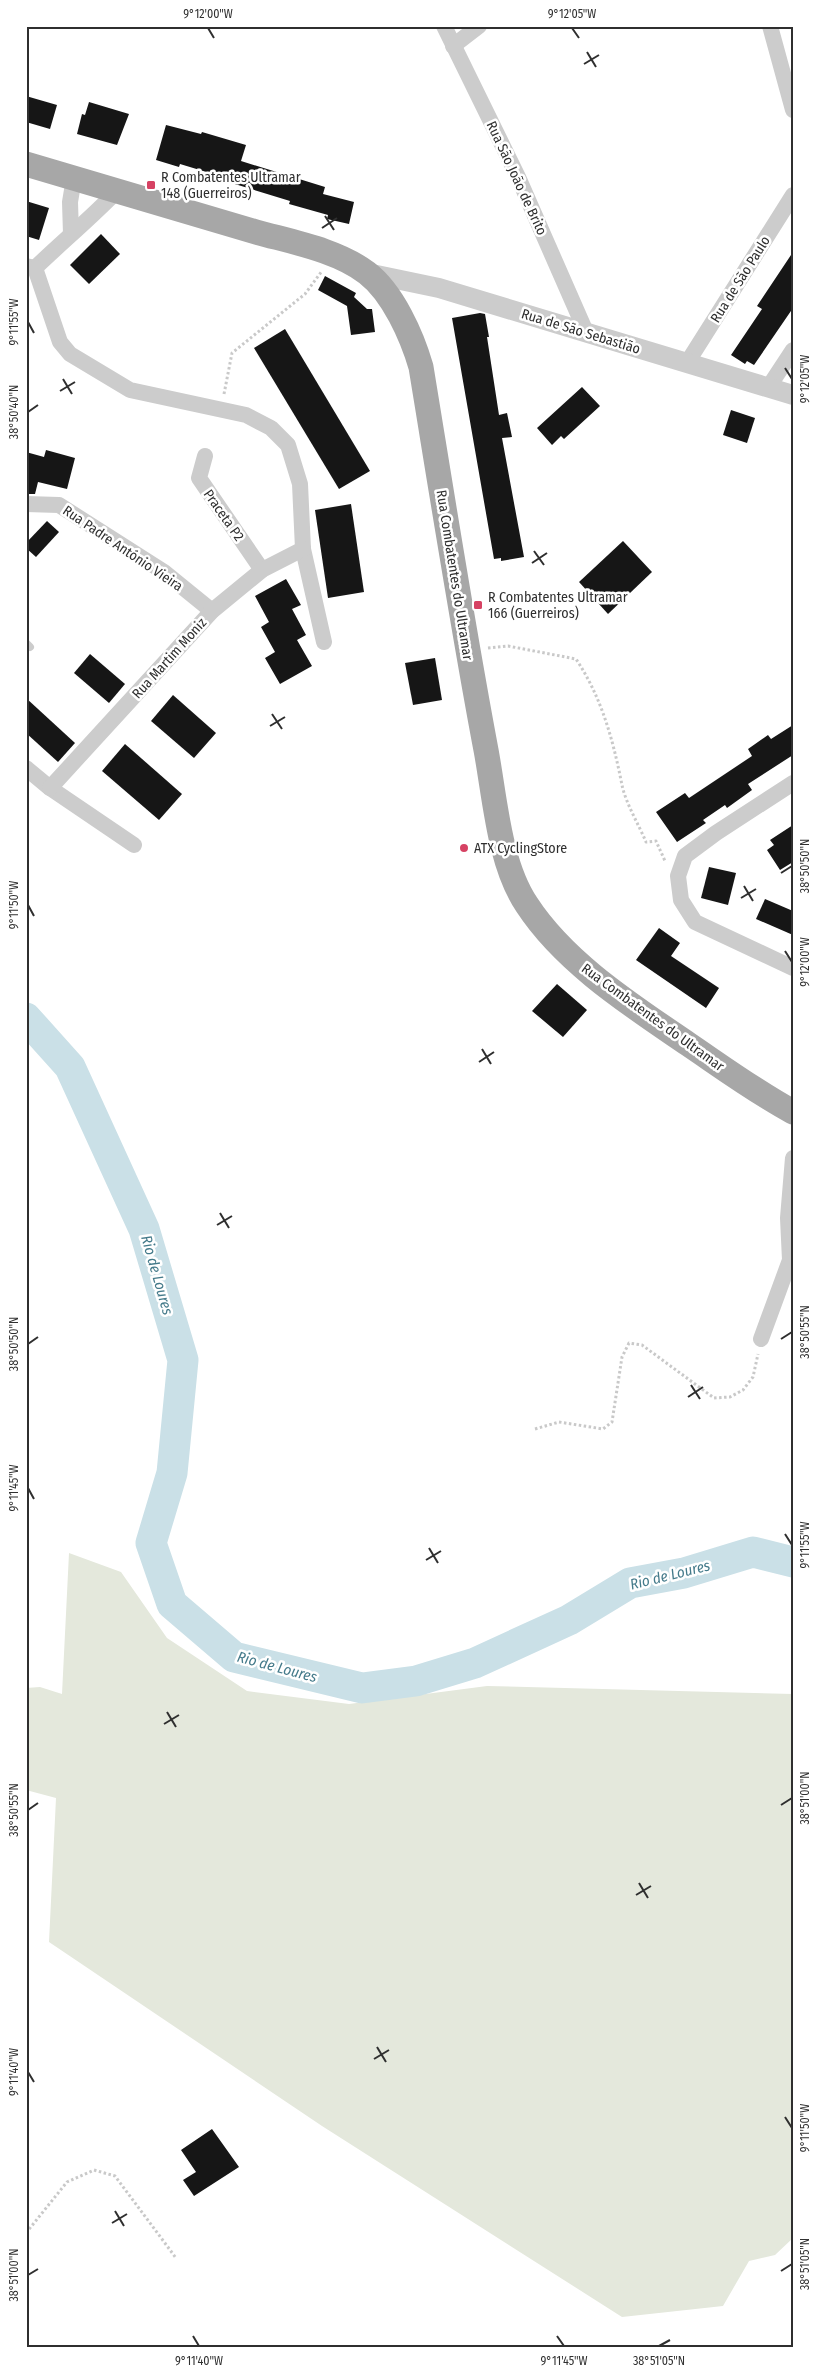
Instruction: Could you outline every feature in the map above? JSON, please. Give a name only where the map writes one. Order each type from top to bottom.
[{"type":"main road","name":"Rua Combatentes do Ultramar","points":[[26,164],[333,256],[367,273],[388,298],[404,322],[412,340],[420,367],[467,650],[504,846],[517,886],[526,904],[551,939],[584,967],[646,1016],[765,1096],[793,1112]]},
{"type":"street","name":"Rua São João de Brito","points":[[444,26],[518,177],[586,332]]},
{"type":"street","points":[[453,46],[480,26]]},
{"type":"street","points":[[770,26],[793,110]]},
{"type":"street","points":[[71,234],[70,202],[74,178]]},
{"type":"street","points":[[117,191],[90,220],[31,267],[60,342],[70,354],[130,390],[246,415],[271,428],[288,446],[300,484],[303,549],[324,642]]},
{"type":"street","name":"Rua de São Paulo","points":[[687,363],[793,195]]},
{"type":"street","name":"Rua de São Sebastião","points":[[367,273],[439,288],[793,396]]},
{"type":"street","points":[[768,388],[793,350]]},
{"type":"street","name":"Praceta P2","points":[[205,456],[199,478],[262,570]]},
{"type":"street","name":"Rua Padre António Vieira","points":[[26,504],[59,505],[164,572],[212,611]]},
{"type":"street","name":"Rua Martim Moniz","points":[[50,788],[212,611],[262,570],[303,549]]},
{"type":"street","points":[[26,768],[50,788],[134,845]]},
{"type":"street","points":[[793,783],[716,833],[685,856],[678,876],[681,900],[695,922],[793,968]]},
{"type":"street","points":[[762,1339],[790,1260],[788,1218],[793,1158]]},
{"type":"path","points":[[220,409],[232,353],[305,294],[333,256]]},
{"type":"path","points":[[467,650],[508,646],[576,659],[592,683],[599,699],[622,786],[646,842],[656,841],[667,864],[681,868]]},
{"type":"path","points":[[535,1429],[558,1422],[603,1429],[612,1422],[622,1357],[629,1343],[642,1345],[714,1398],[730,1397],[743,1390],[753,1377],[762,1339]]},
{"type":"path","points":[[26,2233],[66,2182],[94,2170],[115,2176],[176,2258]]},
{"type":"shaded area","points":[[69,1553],[121,1572],[167,1638],[247,1691],[349,1704],[487,1686],[793,1694],[793,2238],[775,2255],[749,2261],[723,2306],[622,2317],[322,2126],[49,1942],[56,1798],[26,1790],[26,1688],[40,1687],[62,1694]]},
{"type":"building","points":[[26,96],[57,105],[50,129],[26,122]]},
{"type":"building","points":[[89,102],[129,114],[117,145],[77,134],[82,114],[85,115]]},
{"type":"building","points":[[166,125],[201,134],[202,132],[246,145],[241,161],[325,187],[323,194],[354,202],[349,224],[327,219],[328,215],[289,204],[290,201],[212,177],[213,174],[180,164],[179,167],[156,160]]},
{"type":"building","points":[[26,201],[49,208],[39,240],[26,236]]},
{"type":"building","points":[[101,234],[120,254],[89,284],[70,265]]},
{"type":"building","points":[[793,252],[793,308],[754,365],[747,361],[745,364],[731,355],[762,309],[757,306]]},
{"type":"building","points":[[325,276],[356,293],[354,297],[367,309],[372,309],[375,332],[351,335],[347,306],[318,290]]},
{"type":"building","points":[[480,313],[485,314],[499,415],[507,413],[512,437],[502,438],[524,557],[501,561],[501,558],[494,559],[452,318]]},
{"type":"building","points":[[285,329],[370,471],[339,489],[254,348]]},
{"type":"building","points":[[582,387],[600,406],[564,439],[561,436],[552,445],[537,428]]},
{"type":"building","points":[[731,410],[755,418],[747,443],[723,435]]},
{"type":"building","points":[[46,450],[75,458],[67,489],[38,482],[35,494],[26,494],[26,452],[44,457]]},
{"type":"building","points":[[351,504],[364,592],[328,598],[315,510]]},
{"type":"building","points":[[47,521],[59,532],[36,557],[26,548],[26,543]]},
{"type":"building","points":[[623,541],[652,572],[608,614],[579,582]]},
{"type":"building","points":[[286,579],[301,605],[292,609],[306,635],[297,640],[312,666],[280,684],[265,658],[275,652],[261,627],[269,622],[255,596]]},
{"type":"building","points":[[90,654],[125,684],[109,703],[74,673]]},
{"type":"building","points":[[435,658],[442,700],[413,705],[405,663]]},
{"type":"building","points":[[173,695],[216,733],[194,758],[151,721]]},
{"type":"building","points":[[26,698],[75,743],[58,762],[26,733]]},
{"type":"building","points":[[793,725],[793,755],[748,784],[752,790],[727,808],[725,805],[703,820],[706,823],[677,842],[656,812],[685,793],[689,798],[752,756],[748,749],[768,735],[771,739]]},
{"type":"building","points":[[125,744],[182,794],[159,820],[102,771]]},
{"type":"building","points":[[793,825],[793,862],[780,870],[767,850],[774,845],[770,840]]},
{"type":"building","points":[[709,867],[736,873],[728,905],[701,898]]},
{"type":"building","points":[[765,899],[793,911],[793,935],[756,919]]},
{"type":"building","points":[[659,928],[680,943],[671,956],[719,988],[706,1008],[636,960]]},
{"type":"building","points":[[557,984],[587,1010],[563,1037],[532,1011]]},
{"type":"building","points":[[212,2129],[239,2167],[194,2196],[183,2180],[196,2172],[181,2150]]},
{"type":"waterway","name":"Rio de Loures","points":[[26,1018],[70,1067],[144,1229],[183,1360],[172,1473],[151,1543],[172,1604],[234,1657],[362,1688],[416,1681],[475,1663],[569,1620],[630,1583],[684,1573],[753,1552],[793,1562]]},
{"type":"place","name":"R Combatentes Ultramar 148 (Guerreiros)","points":[[151,185]]},
{"type":"place","name":"R Combatentes Ultramar 166 (Guerreiros)","points":[[478,605]]},
{"type":"place","name":"ATX CyclingStore","points":[[464,848]]}]
